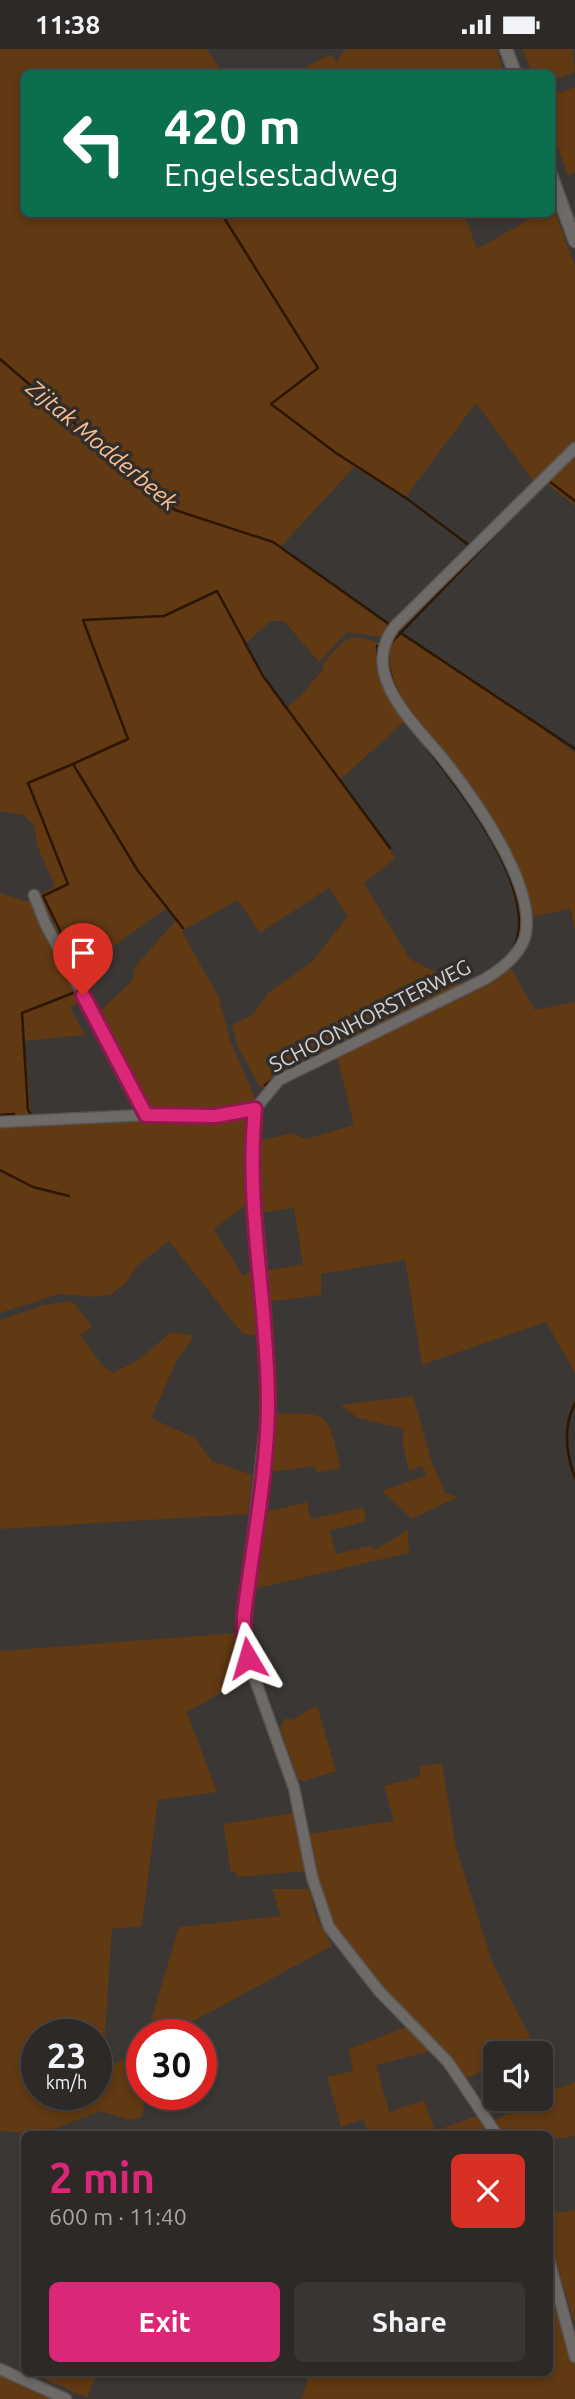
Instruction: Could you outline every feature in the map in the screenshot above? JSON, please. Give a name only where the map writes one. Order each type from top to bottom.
[{"type":"street","points":[[506,49],[514,70]]},
{"type":"street","points":[[555,186],[575,241]]},
{"type":"street","name":"SCHOONHORSTERWEG","points":[[255,1109],[279,1080],[485,979],[506,964],[521,946],[527,921],[522,895],[511,868],[469,792],[396,698],[384,672],[383,657],[385,642],[395,626],[575,448]]},
{"type":"street","points":[[34,895],[45,923],[146,1115]]},
{"type":"street","points":[[0,1122],[146,1115],[215,1116],[255,1109],[251,1150],[265,1318],[268,1400],[244,1616],[244,1642],[294,1788],[312,1877],[329,1927],[371,1981],[448,2062],[494,2131]]},
{"type":"street","points":[[553,2274],[575,2357]]},
{"type":"street","points":[[0,2369],[66,2399]]},
{"type":"shaded area","points":[[0,49],[206,49],[221,70],[21,70],[21,217],[465,217],[477,249],[534,217],[555,217],[555,211],[575,266],[575,442],[534,482],[476,403],[405,498],[354,467],[280,548],[390,627],[382,637],[347,632],[319,662],[284,621],[271,621],[244,645],[285,709],[299,698],[324,668],[322,665],[346,640],[360,638],[380,644],[407,719],[339,781],[396,858],[364,883],[410,959],[466,987],[267,1088],[259,1086],[238,1047],[232,1025],[253,1014],[269,992],[312,962],[348,916],[329,888],[260,933],[238,900],[182,931],[219,998],[230,1040],[255,1098],[251,1105],[229,1110],[150,1112],[97,1014],[132,981],[134,968],[176,920],[166,909],[77,972],[40,895],[55,886],[39,850],[35,827],[24,815],[0,811]]},
{"type":"shaded area","points":[[346,49],[496,49],[503,70],[301,70],[331,54],[336,62]]},
{"type":"shaded area","points":[[523,49],[573,49],[575,72],[555,80],[555,70],[531,70]]},
{"type":"shaded area","points":[[575,87],[575,172],[568,176],[555,139],[555,94]]},
{"type":"shaded area","points":[[570,455],[575,460],[575,506],[544,481]]},
{"type":"shaded area","points":[[394,631],[519,710],[575,753],[575,932],[570,909],[531,917],[505,851],[390,681],[386,657]]},
{"type":"shaded area","points":[[0,893],[26,901],[33,899],[84,1001],[70,1007],[85,1035],[24,1041],[31,1114],[0,1117]]},
{"type":"shaded area","points":[[510,967],[535,1010],[575,1002],[575,1373],[546,1322],[422,1365],[405,1260],[321,1274],[321,1295],[266,1302],[264,1271],[303,1264],[294,1208],[260,1213],[254,1142],[292,1133],[306,1139],[354,1125],[337,1058]]},
{"type":"shaded area","points":[[248,1114],[244,1152],[247,1204],[214,1229],[243,1276],[253,1270],[259,1337],[242,1333],[169,1241],[137,1266],[127,1282],[112,1294],[96,1297],[59,1294],[0,1313],[0,1124]]},
{"type":"shaded area","points":[[72,1301],[93,1327],[80,1335],[103,1366],[113,1373],[138,1360],[171,1332],[191,1335],[193,1339],[177,1360],[151,1418],[195,1438],[212,1461],[252,1475],[248,1514],[0,1529],[0,1320],[44,1305]]},
{"type":"shaded area","points":[[413,1396],[431,1459],[445,1493],[458,1497],[412,1519],[382,1491],[426,1475],[422,1466],[409,1471],[402,1441],[404,1429],[358,1418],[340,1405]]},
{"type":"shaded area","points":[[270,1413],[316,1415],[323,1419],[332,1435],[341,1468],[317,1473],[314,1466],[265,1473]]},
{"type":"shaded area","points":[[307,1502],[311,1519],[364,1507],[366,1521],[330,1531],[336,1554],[369,1546],[376,1549],[408,1530],[409,1553],[250,1590],[260,1513]]},
{"type":"shaded area","points":[[236,1633],[246,1679],[187,1712],[217,1792],[158,1800],[142,1926],[112,1929],[106,2019],[21,2019],[21,2110],[112,2110],[112,2064],[126,2058],[126,2110],[143,2110],[142,2117],[130,2120],[100,2111],[49,2131],[0,2131],[0,1651]]},
{"type":"shaded area","points":[[317,1705],[336,1771],[303,1781],[298,1779],[280,1728],[286,1718],[292,1720]]},
{"type":"shaded area","points":[[442,1763],[456,1848],[493,1964],[532,2041],[483,2041],[483,2071],[465,2079],[384,1992],[326,1917],[307,1834],[394,1821],[384,1786],[421,1776],[419,1766]]},
{"type":"shaded area","points":[[293,1813],[306,1871],[237,1877],[236,1872],[231,1872],[223,1824]]},
{"type":"shaded area","points":[[272,1889],[309,1889],[316,1916],[332,1946],[197,2019],[151,2019],[179,1927],[281,1916]]},
{"type":"shaded area","points":[[406,2027],[431,2051],[376,2065],[389,2112],[424,2100],[435,2131],[368,2131],[363,2119],[341,2127],[327,2077],[353,2071],[349,2049]]},
{"type":"shaded area","points":[[575,2082],[575,2136],[553,2140],[553,2131],[500,2131],[494,2121],[511,2111],[553,2111],[553,2090]]},
{"type":"shaded area","points":[[479,2115],[488,2131],[435,2131]]},
{"type":"shaded area","points":[[575,2210],[575,2324],[553,2253],[553,2213]]},
{"type":"shaded area","points":[[553,2288],[575,2358],[575,2399],[302,2399],[308,2376],[553,2376]]},
{"type":"shaded area","points":[[0,2376],[52,2399],[0,2399]]},
{"type":"shaded area","points":[[38,2376],[96,2376],[87,2398]]},
{"type":"waterway","points":[[224,217],[318,368],[271,404],[336,453],[406,498],[470,546]]},
{"type":"waterway","name":"Zijtak Modderbeek","points":[[0,359],[175,510],[273,542],[389,624]]},
{"type":"waterway","points":[[547,483],[549,481],[575,501]]},
{"type":"waterway","points":[[391,643],[498,532]]},
{"type":"waterway","points":[[183,928],[138,871],[73,764],[128,739],[83,620],[164,616],[217,591],[263,676],[390,848]]},
{"type":"waterway","name":"Zijtak Modderbeek","points":[[398,631],[575,749]]},
{"type":"waterway","points":[[377,646],[379,674]]},
{"type":"waterway","points":[[388,656],[390,671],[402,699],[452,762]]},
{"type":"waterway","points":[[426,747],[476,815],[507,870],[516,898],[519,924],[514,947]]},
{"type":"waterway","points":[[71,953],[43,896],[68,884],[28,783],[73,764]]},
{"type":"waterway","points":[[32,1116],[28,1110],[22,1013],[78,991]]},
{"type":"waterway","points":[[294,1067],[332,1048]]},
{"type":"waterway","points":[[265,1085],[276,1077]]},
{"type":"waterway","points":[[0,1115],[14,1114]]},
{"type":"waterway","points":[[0,1170],[33,1187],[69,1196]]},
{"type":"waterway","name":"Zijtak Modderbeek","points":[[575,1403],[567,1431],[575,1478]]},
{"type":"route","points":[[83,995],[146,1115],[201,1117],[255,1109],[251,1150],[253,1205],[265,1318],[268,1416],[244,1616],[244,1642],[248,1658]]}]
